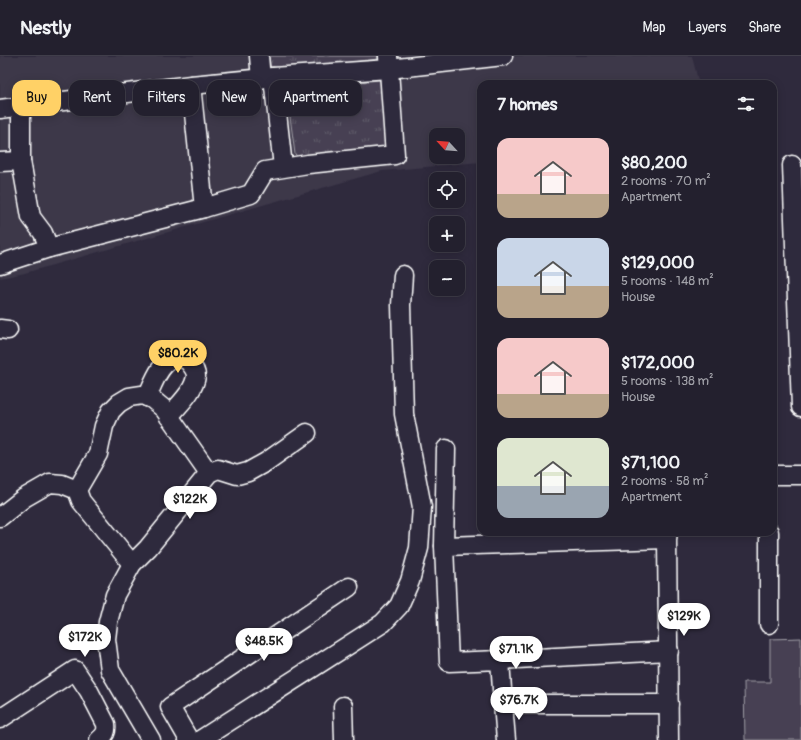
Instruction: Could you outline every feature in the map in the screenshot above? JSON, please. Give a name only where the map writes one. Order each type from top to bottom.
[{"type":"street","points":[[259,56],[267,78],[283,167]]},
{"type":"street","points":[[199,85],[389,62],[504,56]]},
{"type":"street","points":[[0,264],[49,248],[204,208],[251,194],[265,171],[283,167],[395,155],[389,62]]},
{"type":"street","points":[[61,102],[133,93]]},
{"type":"street","points":[[0,109],[12,108]]},
{"type":"street","points":[[21,116],[21,161],[31,218],[43,233],[49,248]]},
{"type":"street","points":[[194,116],[204,208]]},
{"type":"street","points":[[0,162],[21,161]]},
{"type":"street","points":[[792,165],[801,407]]},
{"type":"street","points":[[200,740],[383,623],[398,606],[410,581],[419,548],[422,507],[404,414],[401,305],[403,275]]},
{"type":"street","points":[[147,397],[156,376],[168,360],[180,358],[187,360],[194,369],[196,375],[193,384],[188,394],[168,417]]},
{"type":"street","points":[[77,490],[98,454],[104,426],[111,411],[119,403],[129,397],[142,395],[164,410],[209,473]]},
{"type":"street","points":[[151,740],[110,670],[106,639],[108,622],[115,595],[132,564],[148,548],[209,473],[218,469],[237,475],[248,472],[266,462],[307,433]]},
{"type":"street","points":[[446,449],[444,546],[449,662],[669,651]]},
{"type":"street","points":[[777,475],[801,475]]},
{"type":"street","points":[[0,517],[24,498],[50,483],[62,484],[77,490],[81,501],[132,564]]},
{"type":"street","points":[[444,546],[648,536]]},
{"type":"street","points":[[668,536],[669,740]]},
{"type":"street","points":[[769,536],[769,624]]},
{"type":"street","points":[[189,740],[170,707],[350,587]]},
{"type":"street","points":[[108,655],[118,663],[165,740]]},
{"type":"street","points":[[500,660],[506,740]]},
{"type":"street","points":[[0,719],[76,670],[106,724],[107,729],[105,735],[99,740]]},
{"type":"street","points":[[503,704],[670,704]]},
{"type":"street","points":[[343,706],[344,740]]},
{"type":"shaded area","points":[[0,56],[692,56],[698,80],[477,80],[477,162],[465,163],[465,128],[429,128],[429,164],[459,164],[382,171],[25,273],[0,278]]},
{"type":"green space","points":[[269,56],[378,56],[378,59],[271,71]]},
{"type":"green space","points":[[380,80],[385,147],[384,157],[305,166],[295,154],[290,116],[362,116],[362,82]]},
{"type":"green space","points":[[801,638],[801,740],[745,740],[744,682],[770,682],[770,639]]}]
